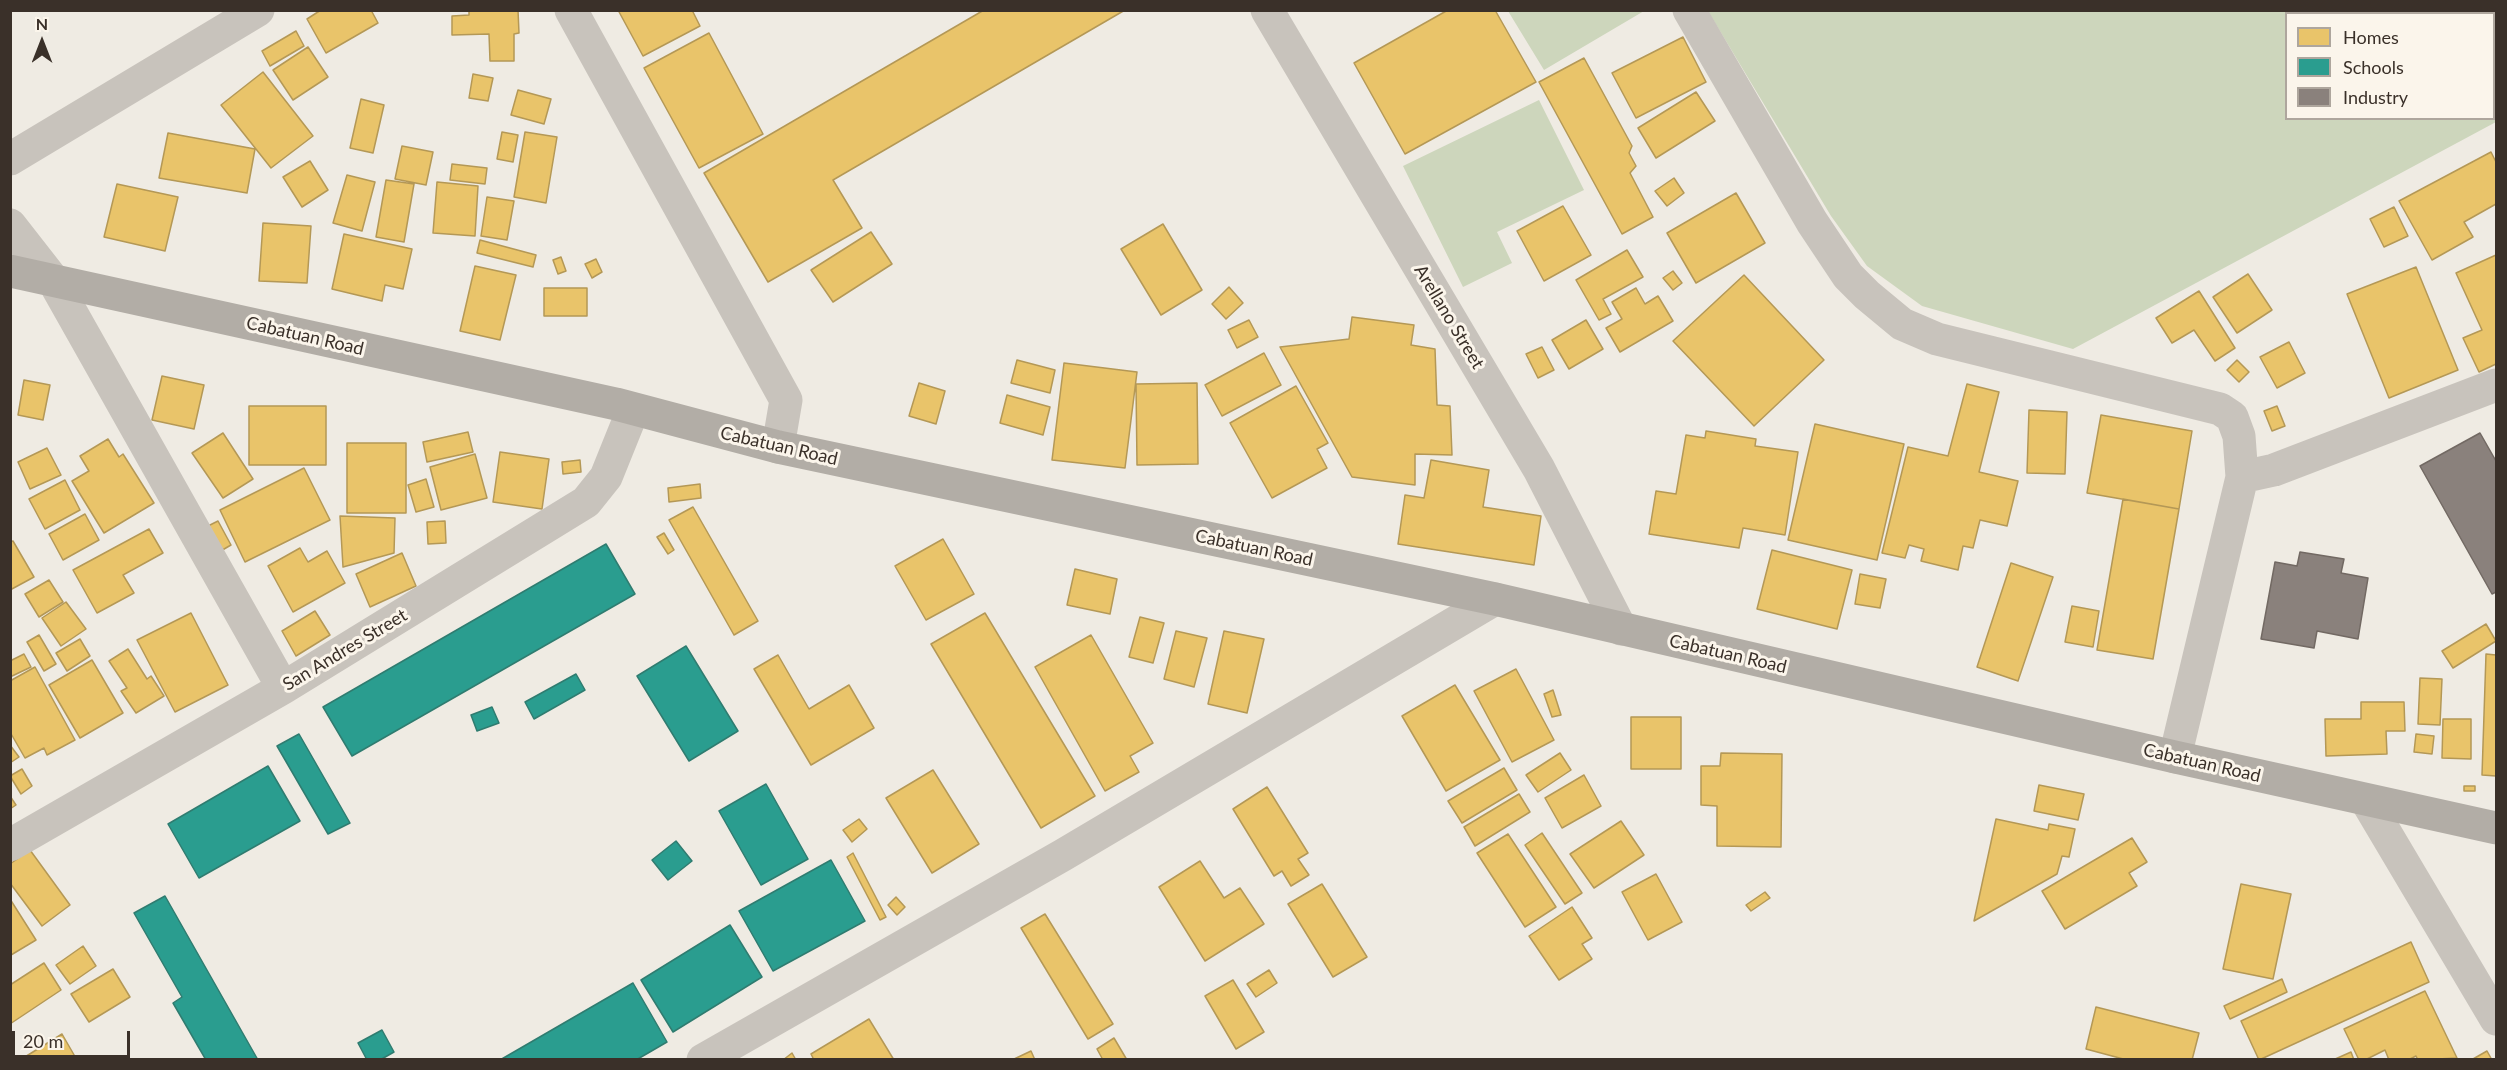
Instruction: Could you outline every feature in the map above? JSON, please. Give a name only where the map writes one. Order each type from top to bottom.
[{"type":"highway","name":"Cabatuan Road","points":[[10,271],[616,404],[778,447],[1495,599],[2175,757],[2496,828]]},
{"type":"street","points":[[10,159],[258,10]]},
{"type":"street","points":[[571,10],[786,400],[778,447]]},
{"type":"street","name":"Arellano Street","points":[[1267,10],[1539,469],[1621,629]]},
{"type":"street","points":[[1689,10],[1812,222],[1848,276],[1902,324],[1937,339],[2220,409],[2232,417],[2239,436],[2242,477],[2175,757]]},
{"type":"street","points":[[10,225],[52,280],[283,688]]},
{"type":"street","points":[[2242,477],[2274,470],[2496,385]]},
{"type":"street","name":"San Andres Street","points":[[10,845],[283,688],[586,502],[606,477],[633,410]]},
{"type":"street","points":[[703,1059],[1063,855],[1495,599]]},
{"type":"street","points":[[2366,800],[2496,1019]]},
{"type":"green space","points":[[1508,11],[1644,11],[1544,70]]},
{"type":"green space","points":[[1708,11],[2452,11],[2285,12],[2285,120],[2495,120],[2495,84],[2496,87],[2496,122],[2073,349],[1922,306],[1867,266],[1831,216]]},
{"type":"green space","points":[[1539,100],[1584,190],[1497,232],[1512,263],[1463,287],[1403,166]]},
{"type":"building: Homes","points":[[321,10],[371,10],[378,23],[326,53],[307,19]]},
{"type":"building: Homes","points":[[469,10],[518,10],[519,33],[514,34],[514,61],[490,61],[489,34],[452,35],[452,16],[469,15]]},
{"type":"building: Homes","points":[[618,10],[692,10],[700,26],[643,56]]},
{"type":"building: Homes","points":[[984,10],[1125,10],[833,180],[862,228],[768,282],[704,173]]},
{"type":"building: Homes","points":[[1448,10],[1495,10],[1536,82],[1405,154],[1354,63]]},
{"type":"building: Homes","points":[[296,31],[304,46],[270,66],[262,51]]},
{"type":"building: Homes","points":[[709,33],[763,134],[699,168],[644,68]]},
{"type":"building: Homes","points":[[1683,37],[1706,82],[1636,118],[1612,73]]},
{"type":"building: Homes","points":[[308,47],[328,77],[293,100],[273,70]]},
{"type":"building: Homes","points":[[1584,58],[1632,146],[1629,153],[1636,166],[1630,173],[1653,217],[1622,234],[1539,82]]},
{"type":"building: Homes","points":[[263,72],[313,136],[271,168],[221,105]]},
{"type":"building: Homes","points":[[473,74],[493,78],[488,101],[469,98]]},
{"type":"building: Homes","points":[[518,90],[551,99],[544,124],[511,115]]},
{"type":"building: Homes","points":[[1696,92],[1715,121],[1656,158],[1638,128]]},
{"type":"building: Homes","points":[[361,99],[384,105],[373,153],[350,148]]},
{"type":"building: Homes","points":[[502,132],[518,135],[513,162],[497,159]]},
{"type":"building: Homes","points":[[525,132],[557,137],[546,203],[514,197]]},
{"type":"building: Homes","points":[[168,133],[255,149],[247,193],[159,178]]},
{"type":"building: Homes","points":[[402,146],[433,152],[426,185],[395,179]]},
{"type":"building: Homes","points":[[2491,152],[2496,162],[2496,204],[2464,222],[2473,237],[2432,260],[2399,201]]},
{"type":"building: Homes","points":[[310,161],[328,190],[302,207],[283,177]]},
{"type":"building: Homes","points":[[452,164],[487,168],[485,184],[450,180]]},
{"type":"building: Homes","points":[[347,175],[375,182],[362,231],[333,223]]},
{"type":"building: Homes","points":[[1674,178],[1684,193],[1667,206],[1655,191]]},
{"type":"building: Homes","points":[[386,180],[414,184],[404,242],[376,237]]},
{"type":"building: Homes","points":[[437,182],[478,186],[475,236],[433,233]]},
{"type":"building: Homes","points":[[117,184],[178,197],[165,251],[104,237]]},
{"type":"building: Homes","points":[[1736,193],[1765,243],[1696,283],[1667,233]]},
{"type":"building: Homes","points":[[487,197],[514,201],[507,240],[481,236]]},
{"type":"building: Homes","points":[[1563,206],[1591,255],[1544,281],[1517,231]]},
{"type":"building: Homes","points":[[2394,207],[2408,236],[2384,247],[2370,219]]},
{"type":"building: Homes","points":[[263,223],[311,226],[307,283],[259,281]]},
{"type":"building: Homes","points":[[1163,224],[1202,290],[1161,315],[1121,249]]},
{"type":"building: Homes","points":[[871,232],[892,264],[833,302],[811,270]]},
{"type":"building: Homes","points":[[344,234],[412,249],[403,289],[385,285],[382,301],[332,289]]},
{"type":"building: Homes","points":[[480,240],[536,255],[533,267],[477,253]]},
{"type":"building: Homes","points":[[1627,250],[1643,277],[1603,299],[1611,314],[1599,320],[1576,280]]},
{"type":"building: Homes","points":[[2496,255],[2496,364],[2479,372],[2463,338],[2482,330],[2456,273]]},
{"type":"building: Homes","points":[[561,257],[566,271],[558,274],[553,260]]},
{"type":"building: Homes","points":[[596,259],[602,272],[592,278],[585,264]]},
{"type":"building: Homes","points":[[475,266],[516,275],[500,340],[460,331]]},
{"type":"building: Homes","points":[[2416,267],[2458,370],[2389,398],[2347,294]]},
{"type":"building: Homes","points":[[1673,271],[1682,283],[1673,290],[1663,278]]},
{"type":"building: Homes","points":[[2248,274],[2272,310],[2237,333],[2213,297]]},
{"type":"building: Homes","points":[[1744,275],[1824,360],[1754,426],[1673,341]]},
{"type":"building: Homes","points":[[1229,287],[1243,303],[1226,319],[1212,304]]},
{"type":"building: Homes","points":[[544,288],[587,288],[587,316],[544,316]]},
{"type":"building: Homes","points":[[1636,288],[1645,304],[1658,296],[1673,321],[1620,352],[1606,328],[1622,319],[1612,302]]},
{"type":"building: Homes","points":[[2199,291],[2235,348],[2215,361],[2194,330],[2172,343],[2156,318]]},
{"type":"building: Homes","points":[[1352,317],[1414,325],[1411,345],[1435,349],[1437,405],[1450,406],[1452,455],[1415,454],[1415,485],[1352,477],[1280,347],[1349,339]]},
{"type":"building: Homes","points":[[1249,320],[1258,337],[1237,348],[1228,330]]},
{"type":"building: Homes","points":[[1586,320],[1603,349],[1569,369],[1552,340]]},
{"type":"building: Homes","points":[[2289,342],[2305,373],[2277,388],[2260,357]]},
{"type":"building: Homes","points":[[1542,347],[1554,370],[1538,378],[1526,354]]},
{"type":"building: Homes","points":[[1264,353],[1281,385],[1222,416],[1205,385]]},
{"type":"building: Homes","points":[[1017,360],[1055,370],[1050,393],[1011,383]]},
{"type":"building: Homes","points":[[2237,360],[2249,372],[2239,382],[2227,370]]},
{"type":"building: Homes","points":[[1064,363],[1137,372],[1125,468],[1052,460]]},
{"type":"building: Homes","points":[[162,376],[204,385],[194,429],[152,420]]},
{"type":"building: Homes","points":[[24,380],[50,385],[43,420],[18,415]]},
{"type":"building: Homes","points":[[919,383],[945,391],[936,424],[909,416]]},
{"type":"building: Homes","points":[[1197,383],[1198,464],[1137,465],[1136,384]]},
{"type":"building: Homes","points":[[1967,384],[1999,392],[1979,472],[2018,481],[2007,526],[1980,520],[1973,548],[1963,546],[1958,570],[1921,561],[1924,549],[1909,545],[1905,558],[1882,553],[1908,447],[1948,456]]},
{"type":"building: Homes","points":[[1296,386],[1328,443],[1317,449],[1327,468],[1272,498],[1230,423]]},
{"type":"building: Homes","points":[[1007,395],[1050,407],[1043,435],[1000,423]]},
{"type":"building: Homes","points":[[249,406],[326,406],[326,465],[249,465]]},
{"type":"building: Homes","points":[[2277,406],[2285,426],[2272,431],[2264,411]]},
{"type":"building: Homes","points":[[2029,410],[2067,412],[2065,474],[2027,473]]},
{"type":"building: Homes","points":[[2101,415],[2192,431],[2179,509],[2087,493]]},
{"type":"building: Homes","points":[[1815,424],[1904,444],[1877,560],[1788,540]]},
{"type":"building: Homes","points":[[1706,431],[1756,439],[1755,446],[1798,452],[1785,535],[1743,528],[1739,548],[1649,534],[1656,491],[1676,494],[1686,435],[1705,438]]},
{"type":"building: Homes","points":[[468,432],[473,452],[427,462],[423,442]]},
{"type":"building: Homes","points":[[223,433],[253,479],[223,498],[192,453]]},
{"type":"building: Homes","points":[[108,439],[119,457],[123,454],[154,503],[104,533],[72,481],[89,471],[80,456]]},
{"type":"building: Homes","points":[[347,443],[406,443],[406,513],[347,513]]},
{"type":"building: Homes","points":[[47,448],[61,475],[30,489],[18,462]]},
{"type":"building: Homes","points":[[500,452],[549,459],[542,509],[493,502]]},
{"type":"building: Homes","points":[[475,454],[487,498],[441,510],[430,467]]},
{"type":"building: Homes","points":[[580,460],[581,472],[563,474],[562,462]]},
{"type":"building: Homes","points":[[1431,460],[1489,470],[1483,507],[1541,516],[1534,565],[1398,544],[1405,495],[1424,498]]},
{"type":"building: Homes","points":[[304,468],[330,520],[245,562],[220,510]]},
{"type":"building: Homes","points":[[426,479],[434,507],[416,512],[408,485]]},
{"type":"building: Homes","points":[[65,480],[80,510],[45,529],[29,499]]},
{"type":"building: Homes","points":[[700,484],[701,498],[669,502],[668,488]]},
{"type":"building: Homes","points":[[2123,499],[2179,509],[2153,659],[2097,650]]},
{"type":"building: Homes","points":[[693,507],[758,621],[734,635],[669,520]]},
{"type":"building: Homes","points":[[85,514],[99,540],[63,560],[49,534]]},
{"type":"building: Homes","points":[[340,516],[395,518],[394,553],[343,567]]},
{"type":"building: Homes","points":[[218,521],[231,545],[219,552],[206,527]]},
{"type":"building: Homes","points":[[445,521],[446,543],[428,544],[427,522]]},
{"type":"building: Homes","points":[[149,529],[163,553],[123,575],[134,593],[97,613],[73,570]]},
{"type":"building: Homes","points":[[664,533],[674,550],[668,554],[657,537]]},
{"type":"building: Homes","points":[[943,539],[974,594],[926,620],[895,566]]},
{"type":"building: Homes","points":[[13,541],[34,577],[10,590],[10,542]]},
{"type":"building: Homes","points":[[300,548],[308,562],[327,551],[345,583],[293,612],[268,566]]},
{"type":"building: Homes","points":[[1772,550],[1852,570],[1837,629],[1757,609]]},
{"type":"building: Homes","points":[[402,553],[416,586],[370,607],[356,574]]},
{"type":"building: Homes","points":[[2011,563],[2053,577],[2018,681],[1977,667]]},
{"type":"building: Homes","points":[[1075,569],[1117,579],[1110,614],[1067,605]]},
{"type":"building: Homes","points":[[1860,574],[1886,579],[1880,608],[1855,604]]},
{"type":"building: Homes","points":[[49,580],[63,602],[39,617],[25,594]]},
{"type":"building: Homes","points":[[66,602],[86,629],[61,646],[42,618]]},
{"type":"building: Homes","points":[[2072,606],[2099,611],[2093,647],[2065,642]]},
{"type":"building: Homes","points":[[315,611],[330,635],[296,656],[282,631]]},
{"type":"building: Homes","points":[[191,613],[228,685],[175,712],[137,640]]},
{"type":"building: Homes","points":[[985,613],[1095,796],[1041,828],[931,644]]},
{"type":"building: Homes","points":[[1140,617],[1164,623],[1153,663],[1129,657]]},
{"type":"building: Homes","points":[[2486,624],[2496,641],[2453,668],[2442,651]]},
{"type":"building: Homes","points":[[1176,631],[1207,638],[1194,687],[1164,679]]},
{"type":"building: Homes","points":[[1224,631],[1264,639],[1247,713],[1208,704]]},
{"type":"building: Homes","points":[[39,635],[56,664],[44,671],[27,642]]},
{"type":"building: Homes","points":[[1091,635],[1153,743],[1130,756],[1139,772],[1105,791],[1035,667]]},
{"type":"building: Homes","points":[[80,639],[90,656],[67,671],[56,653]]},
{"type":"building: Homes","points":[[128,649],[147,679],[151,676],[164,696],[136,713],[121,691],[127,688],[109,661]]},
{"type":"building: Homes","points":[[24,654],[31,667],[10,677],[10,661]]},
{"type":"building: Homes","points":[[2486,654],[2496,655],[2496,776],[2482,775]]},
{"type":"building: Homes","points":[[778,655],[809,709],[849,685],[874,728],[811,765],[754,669]]},
{"type":"building: Homes","points":[[92,660],[123,713],[80,738],[49,685]]},
{"type":"building: Homes","points":[[35,667],[75,740],[47,755],[44,748],[25,758],[10,732],[10,681]]},
{"type":"building: Homes","points":[[1516,669],[1554,740],[1512,762],[1474,691]]},
{"type":"building: Homes","points":[[2420,678],[2442,679],[2440,725],[2418,724]]},
{"type":"building: Homes","points":[[1455,685],[1500,760],[1446,791],[1402,716]]},
{"type":"building: Homes","points":[[1553,690],[1561,715],[1552,717],[1544,694]]},
{"type":"building: Homes","points":[[2361,702],[2404,702],[2405,731],[2386,731],[2387,754],[2326,756],[2325,719],[2361,719]]},
{"type":"building: Homes","points":[[1631,717],[1681,717],[1681,769],[1631,769]]},
{"type":"building: Homes","points":[[2443,719],[2471,719],[2471,759],[2442,758]]},
{"type":"building: Homes","points":[[2416,734],[2434,736],[2432,754],[2414,752]]},
{"type":"building: Homes","points":[[10,745],[19,757],[10,763]]},
{"type":"building: Homes","points":[[1560,753],[1571,770],[1538,792],[1526,775]]},
{"type":"building: Homes","points":[[1721,753],[1782,754],[1781,847],[1717,846],[1717,806],[1701,805],[1701,766],[1720,766]]},
{"type":"building: Homes","points":[[1504,768],[1517,790],[1462,823],[1448,801]]},
{"type":"building: Homes","points":[[22,769],[32,786],[21,794],[10,776]]},
{"type":"building: Homes","points":[[933,770],[979,844],[932,873],[886,798]]},
{"type":"building: Homes","points":[[1584,775],[1601,806],[1562,828],[1545,798]]},
{"type":"building: Homes","points":[[2039,785],[2084,794],[2078,820],[2034,811]]},
{"type":"building: Homes","points":[[2464,786],[2475,786],[2475,791],[2464,791]]},
{"type":"building: Homes","points":[[1267,787],[1308,853],[1298,859],[1309,875],[1291,886],[1282,871],[1274,876],[1233,809]]},
{"type":"building: Homes","points":[[1519,794],[1530,812],[1475,846],[1464,827]]},
{"type":"building: Homes","points":[[10,796],[16,805],[10,809]]},
{"type":"building: Homes","points":[[859,819],[867,829],[852,842],[843,830]]},
{"type":"building: Homes","points":[[1996,819],[2048,830],[2049,824],[2075,829],[2069,857],[2062,856],[2057,874],[1974,921]]},
{"type":"building: Homes","points":[[1621,821],[1644,855],[1594,888],[1570,854]]},
{"type":"building: Homes","points":[[1542,833],[1582,893],[1565,904],[1525,845]]},
{"type":"building: Homes","points":[[1508,834],[1556,907],[1525,927],[1477,853]]},
{"type":"building: Homes","points":[[2132,838],[2147,862],[2129,873],[2137,886],[2065,929],[2042,891]]},
{"type":"building: Homes","points":[[30,850],[70,905],[42,926],[10,883],[10,864]]},
{"type":"building: Homes","points":[[853,853],[886,917],[880,920],[847,857]]},
{"type":"building: Homes","points":[[1200,861],[1224,898],[1240,888],[1264,924],[1205,961],[1159,887]]},
{"type":"building: Homes","points":[[1656,874],[1682,922],[1648,940],[1622,892]]},
{"type":"building: Homes","points":[[1322,884],[1367,957],[1333,977],[1288,904]]},
{"type":"building: Homes","points":[[2241,884],[2291,894],[2273,979],[2223,969]]},
{"type":"building: Homes","points":[[1765,892],[1770,898],[1751,911],[1746,905]]},
{"type":"building: Homes","points":[[896,897],[905,907],[897,915],[888,905]]},
{"type":"building: Homes","points":[[10,899],[36,940],[11,955],[10,953]]},
{"type":"building: Homes","points":[[1572,907],[1592,938],[1582,944],[1592,959],[1559,980],[1529,936]]},
{"type":"building: Homes","points":[[1045,914],[1113,1024],[1088,1039],[1021,928]]},
{"type":"building: Homes","points":[[2411,942],[2429,982],[2259,1060],[2241,1021]]},
{"type":"building: Homes","points":[[83,946],[96,966],[70,984],[56,965]]},
{"type":"building: Homes","points":[[44,963],[61,990],[10,1024],[10,985]]},
{"type":"building: Homes","points":[[113,969],[130,997],[89,1022],[71,994]]},
{"type":"building: Homes","points":[[1269,970],[1277,983],[1256,997],[1247,984]]},
{"type":"building: Homes","points":[[2282,979],[2287,992],[2230,1019],[2224,1006]]},
{"type":"building: Homes","points":[[1233,980],[1264,1032],[1236,1049],[1205,996]]},
{"type":"building: Homes","points":[[2425,991],[2457,1058],[2418,1060],[2416,1056],[2408,1060],[2389,1060],[2385,1050],[2365,1060],[2359,1060],[2344,1029]]},
{"type":"building: Homes","points":[[2096,1007],[2199,1033],[2192,1060],[2127,1060],[2086,1049]]},
{"type":"building: Homes","points":[[869,1019],[894,1060],[814,1060],[811,1054]]},
{"type":"building: Homes","points":[[62,1034],[77,1060],[20,1060]]},
{"type":"building: Homes","points":[[1114,1038],[1127,1060],[1103,1060],[1097,1049]]},
{"type":"building: Homes","points":[[1031,1051],[1035,1060],[1012,1060]]},
{"type":"building: Homes","points":[[2487,1051],[2492,1060],[2473,1060],[2473,1059]]},
{"type":"building: Homes","points":[[2351,1052],[2354,1060],[2333,1060]]},
{"type":"building: Homes","points":[[792,1053],[796,1060],[783,1060]]},
{"type":"building: Schools","points":[[606,544],[635,594],[352,756],[323,707]]},
{"type":"building: Schools","points":[[686,646],[738,731],[689,761],[637,676]]},
{"type":"building: Schools","points":[[576,674],[585,690],[534,719],[525,702]]},
{"type":"building: Schools","points":[[492,707],[499,723],[477,731],[471,715]]},
{"type":"building: Schools","points":[[299,734],[350,823],[328,834],[277,746]]},
{"type":"building: Schools","points":[[268,766],[300,821],[199,878],[168,824]]},
{"type":"building: Schools","points":[[766,784],[808,859],[761,885],[719,811]]},
{"type":"building: Schools","points":[[676,841],[692,861],[668,880],[652,860]]},
{"type":"building: Schools","points":[[831,860],[865,921],[773,971],[739,911]]},
{"type":"building: Schools","points":[[165,896],[258,1060],[206,1060],[173,1003],[182,997],[134,913]]},
{"type":"building: Schools","points":[[730,925],[762,977],[673,1032],[641,980]]},
{"type":"building: Schools","points":[[633,983],[667,1042],[636,1060],[500,1060]]},
{"type":"building: Schools","points":[[382,1030],[394,1052],[380,1060],[367,1060],[358,1043]]},
{"type":"building: Industry","points":[[2480,433],[2496,461],[2496,592],[2492,594],[2420,466]]},
{"type":"building: Industry","points":[[2300,552],[2344,559],[2341,573],[2368,578],[2358,639],[2317,631],[2314,648],[2261,639],[2275,562],[2297,566]]}]
